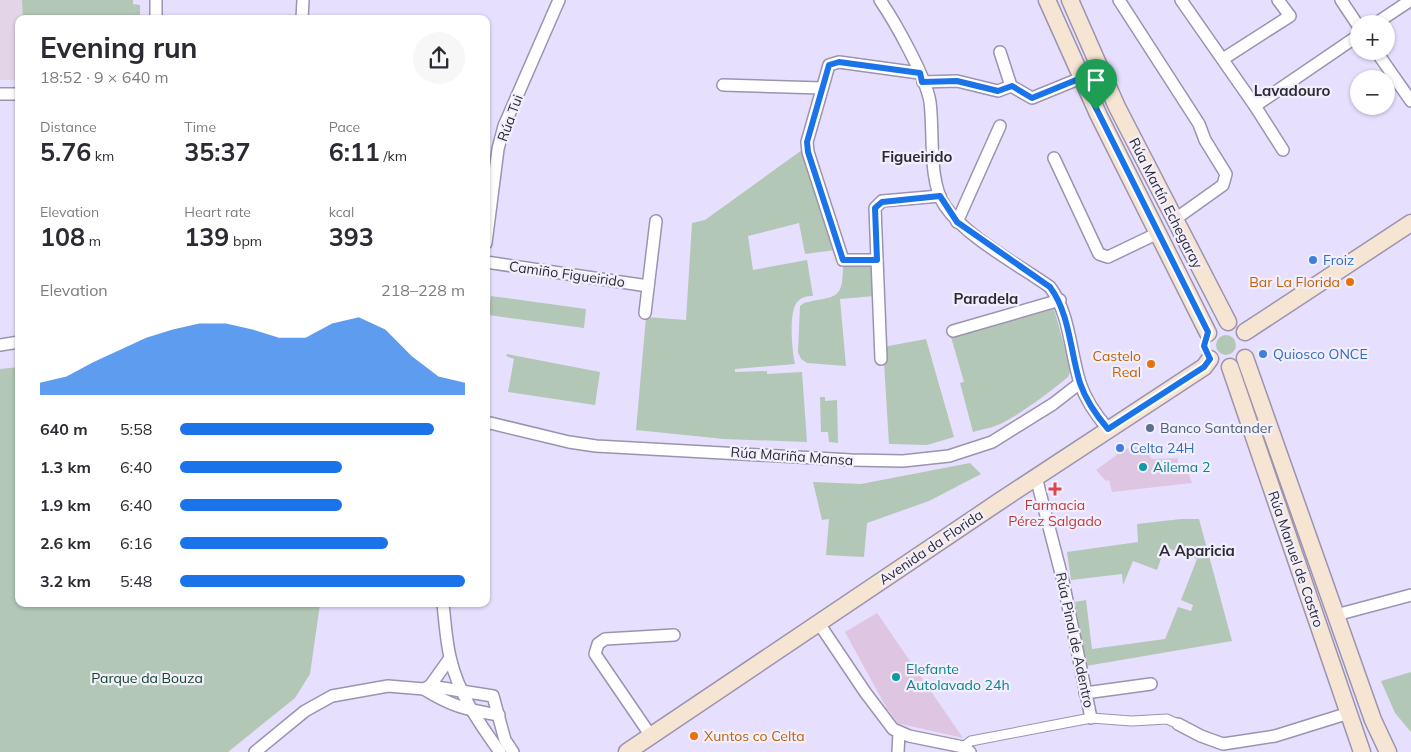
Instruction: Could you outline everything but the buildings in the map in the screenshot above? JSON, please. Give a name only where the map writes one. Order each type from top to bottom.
[{"type":"main road","name":"Rúa Martín Echegaray","points":[[1047,0],[1081,78],[1208,332]]},
{"type":"main road","name":"Rúa Martín Echegaray","points":[[1070,0],[1117,107],[1228,322]]},
{"type":"main road","points":[[1245,332],[1411,223]]},
{"type":"main road","points":[[1228,322],[1240,327],[1245,332],[1249,345],[1245,358],[1241,362],[1230,367],[1222,366],[1210,359],[1204,346],[1208,332],[1216,325],[1228,322]]},
{"type":"main road","name":"Rúa Manuel de Castro","points":[[1245,358],[1373,720],[1388,752]]},
{"type":"main road","name":"Avenida da Florida","points":[[627,752],[818,622],[1204,367],[1210,359]]},
{"type":"main road","name":"Rúa Manuel de Castro","points":[[1230,367],[1362,752]]},
{"type":"street","points":[[156,0],[156,15]]},
{"type":"street","points":[[302,15],[303,0]]},
{"type":"street","name":"Rúa Tui","points":[[490,212],[498,149],[504,126],[559,0]]},
{"type":"street","points":[[880,0],[891,17],[921,77],[930,100],[935,185],[940,196],[957,222],[1050,287],[1060,300],[1080,382],[1090,407],[1108,429]]},
{"type":"street","points":[[1118,0],[1199,124],[1205,140],[1226,174],[1223,185],[1174,220]]},
{"type":"street","points":[[1181,0],[1255,106],[1283,150]]},
{"type":"street","points":[[1222,59],[1290,16],[1278,0]]},
{"type":"street","points":[[1341,0],[1351,15]]},
{"type":"street","points":[[1388,15],[1411,0]]},
{"type":"street","points":[[1255,106],[1350,41]]},
{"type":"street","points":[[1000,52],[1012,86],[1032,98],[1081,78]]},
{"type":"street","points":[[1382,60],[1411,101]]},
{"type":"street","points":[[877,260],[843,260],[808,152],[807,142],[829,65],[839,62],[921,77],[957,81],[998,91],[1012,86]]},
{"type":"street","points":[[723,85],[822,88]]},
{"type":"street","points":[[0,94],[15,94]]},
{"type":"street","points":[[957,222],[1000,126]]},
{"type":"street","points":[[1054,158],[1099,254],[1108,257],[1158,233]]},
{"type":"street","points":[[881,359],[875,208],[882,202],[940,196]]},
{"type":"street","points":[[645,313],[656,221]]},
{"type":"street","name":"Camiño Figueirido","points":[[490,263],[648,286]]},
{"type":"street","points":[[953,331],[1060,300]]},
{"type":"street","points":[[0,345],[15,343]]},
{"type":"street","name":"Rúa Mariña Mansa","points":[[490,423],[569,442],[596,446],[851,460],[903,461],[950,456],[992,442],[1053,404],[1080,382]]},
{"type":"street","name":"Rúa Pinal de Adentro","points":[[1036,477],[1063,581],[1091,718],[1132,721],[1167,719],[1201,736],[1223,744],[1275,736],[1349,713]]},
{"type":"street","name":"Rúa Manuel de Castro","points":[[1336,615],[1411,595]]},
{"type":"street","points":[[443,607],[450,658],[462,692],[472,711],[500,752]]},
{"type":"street","points":[[818,622],[882,717],[893,729],[899,732],[966,750],[971,741],[1091,718]]},
{"type":"street","points":[[651,736],[595,654],[598,644],[605,639],[674,635]]},
{"type":"street","points":[[427,688],[450,658]]},
{"type":"street","points":[[1086,693],[1151,684]]},
{"type":"street","points":[[255,752],[305,711],[332,696],[356,690],[388,686],[427,688],[493,696],[505,740],[513,752]]},
{"type":"street","points":[[427,688],[445,702],[472,711],[499,715]]},
{"type":"street","points":[[898,752],[899,732]]},
{"type":"shaded area","points":[[0,0],[22,0],[23,15],[15,15],[15,80],[0,80]]},
{"type":"green space","points":[[22,0],[133,0],[133,4],[140,5],[140,15],[23,15]]},
{"type":"green space","points":[[802,150],[836,250],[805,254],[799,223],[748,236],[753,270],[807,260],[813,296],[805,297],[798,301],[793,313],[792,341],[795,364],[735,369],[735,372],[767,371],[767,374],[802,372],[807,442],[724,439],[636,430],[646,317],[686,320],[692,223],[705,220]]},
{"type":"green space","points":[[843,264],[872,264],[874,296],[840,299],[846,366],[807,363],[801,359],[798,352],[800,306],[804,303],[835,295],[841,285]]},
{"type":"green space","points":[[491,296],[586,309],[584,328],[490,315]]},
{"type":"green space","points":[[1054,309],[1071,370],[1068,377],[1008,420],[973,432],[960,383],[964,382],[951,337]]},
{"type":"green space","points":[[1226,335],[1233,338],[1236,345],[1233,352],[1226,355],[1219,352],[1216,345],[1219,338]]},
{"type":"green space","points":[[926,339],[954,437],[927,445],[889,444],[883,347]]},
{"type":"green space","points":[[507,354],[600,372],[595,405],[508,392],[514,359],[506,356]]},
{"type":"green space","name":"Parque da Bouza","points":[[15,367],[15,607],[320,607],[310,674],[295,698],[228,752],[0,752],[0,369]]},
{"type":"green space","points":[[820,397],[825,397],[825,401],[837,400],[838,443],[829,442],[828,432],[821,432]]},
{"type":"green space","points":[[970,463],[981,474],[929,501],[867,523],[864,557],[826,555],[829,519],[822,520],[813,482],[861,484]]},
{"type":"green space","points":[[1199,519],[1232,641],[1086,666],[1075,602],[1086,600],[1092,649],[1165,639],[1178,607],[1191,611],[1193,605],[1181,600],[1197,559],[1165,547],[1157,570],[1133,561],[1123,585],[1122,574],[1071,580],[1067,552],[1138,542],[1137,524]]},
{"type":"green space","points":[[1411,672],[1411,732],[1395,713],[1381,681]]},
{"type":"place","name":"Froiz","points":[[1313,260]]},
{"type":"place","name":"Bar La Florida","points":[[1350,282]]},
{"type":"place","name":"Quiosco ONCE","points":[[1263,354]]},
{"type":"place","name":"Castelo Real","points":[[1151,364]]},
{"type":"place","name":"Banco Santander","points":[[1150,428]]},
{"type":"place","name":"Celta 24H","points":[[1120,448]]},
{"type":"place","name":"Ailema 2","points":[[1143,467]]},
{"type":"place","name":"Farmacia Pérez Salgado","points":[[1055,489]]},
{"type":"place","name":"Elefante Autolavado 24h","points":[[896,677]]},
{"type":"place","name":"Xuntos co Celta","points":[[694,736]]},
{"type":"district","name":"Lavadouro","points":[[1292,91]]},
{"type":"district","name":"Figueirido","points":[[917,157]]},
{"type":"district","name":"Paradela","points":[[986,299]]},
{"type":"district","name":"A Aparicia","points":[[1197,551]]},
{"type":"route","points":[[839,62],[920,73],[922,82],[957,81],[998,91],[1012,86],[1032,98],[1081,78],[1096,110],[1208,332],[1204,346],[1210,359],[1204,367],[1108,429],[1090,407],[1080,382],[1060,300],[1050,287],[957,222],[940,196],[882,202],[875,208],[877,260],[843,260],[808,152],[807,142],[829,65],[839,62]]}]
